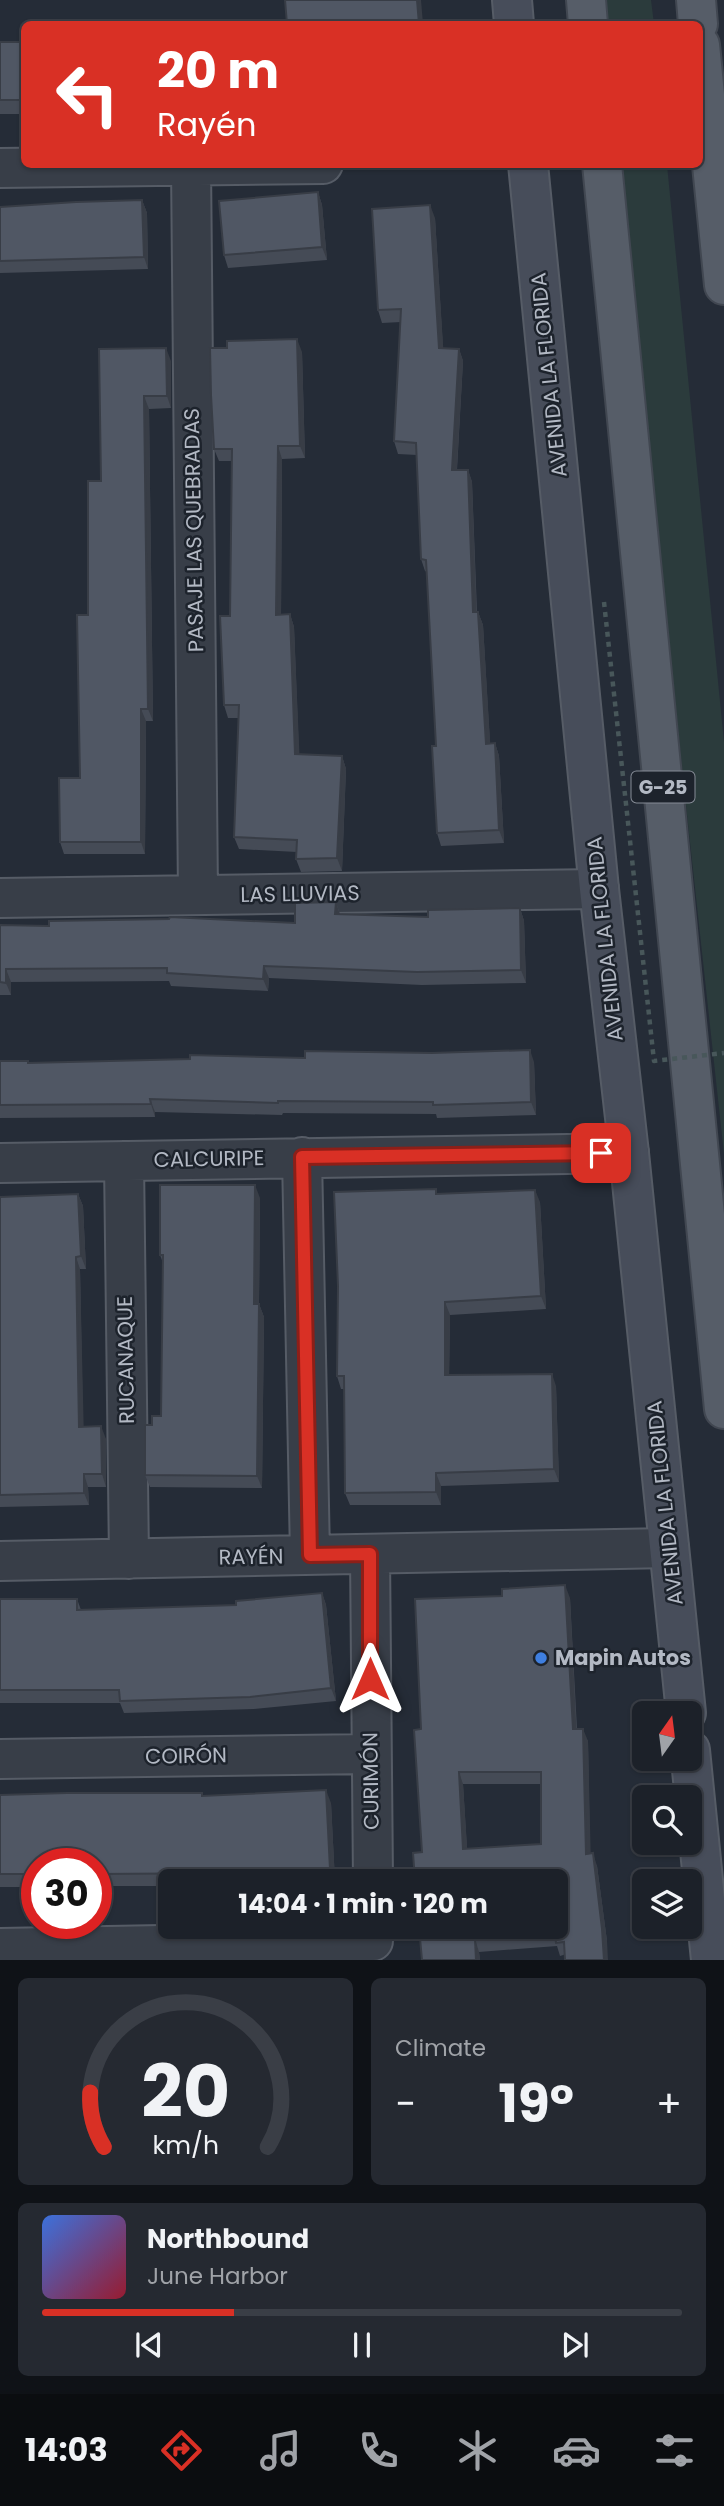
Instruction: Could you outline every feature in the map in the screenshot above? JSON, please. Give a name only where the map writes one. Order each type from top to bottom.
[{"type":"main road","points":[[512,0],[514,21]]},
{"type":"main road","points":[[586,0],[588,21]]},
{"type":"main road","points":[[696,0],[698,21]]},
{"type":"main road","points":[[703,75],[724,285]]},
{"type":"main road","name":"AVENIDA LA FLORIDA","points":[[528,168],[599,889],[629,1153],[685,1701]]},
{"type":"main road","name":"G-25","points":[[602,168],[724,1409]]},
{"type":"main road","points":[[692,1771],[711,1960]]},
{"type":"street","points":[[0,168],[21,168]]},
{"type":"street","name":"PASAJE LAS QUEBRADAS","points":[[191,168],[198,895]]},
{"type":"street","name":"LAS LLUVIAS","points":[[0,898],[599,889]]},
{"type":"street","name":"CALCURIPE","points":[[0,1163],[629,1153]]},
{"type":"street","points":[[302,1157],[310,1555]]},
{"type":"street","name":"RUCANAQUE","points":[[124,1161],[128,1559]]},
{"type":"street","name":"RAYÉN","points":[[0,1561],[669,1548]]},
{"type":"street","name":"CURIMÓN","points":[[370,1554],[373,1869]]},
{"type":"street","name":"COIRÓN","points":[[0,1759],[371,1754]]},
{"type":"street","points":[[0,1948],[373,1943]]},
{"type":"path","points":[[604,602],[654,1060],[724,1053]]},
{"type":"shaded area","points":[[605,0],[651,0],[654,21],[607,21]]},
{"type":"shaded area","points":[[621,168],[667,168],[724,742],[724,1154]]},
{"type":"building","points":[[285,0],[417,0],[419,21],[287,21]]},
{"type":"building","points":[[0,42],[21,42],[21,100],[0,100]]},
{"type":"building","points":[[318,192],[322,247],[224,255],[219,201]]},
{"type":"building","points":[[142,200],[144,257],[0,261],[0,207]]},
{"type":"building","points":[[430,205],[439,348],[459,349],[452,470],[468,470],[473,612],[478,612],[486,744],[495,743],[499,830],[437,833],[432,746],[436,746],[426,560],[421,559],[416,443],[394,441],[401,309],[378,310],[372,209]]},
{"type":"building","points":[[297,339],[300,446],[278,446],[276,615],[290,614],[295,754],[342,756],[337,858],[296,859],[297,840],[234,837],[239,705],[224,705],[220,616],[230,616],[232,449],[214,449],[210,348],[227,348],[227,341]]},
{"type":"building","points":[[166,348],[167,396],[144,396],[148,709],[141,709],[141,842],[60,842],[59,778],[80,778],[77,615],[88,615],[88,481],[101,481],[99,349]]},
{"type":"building","points":[[336,902],[335,914],[428,917],[428,910],[520,908],[521,970],[417,972],[264,966],[263,979],[167,973],[167,968],[6,969],[6,983],[0,982],[0,925],[49,926],[49,921],[170,917],[295,923],[295,903]]},
{"type":"building","points":[[530,1050],[531,1102],[433,1105],[433,1102],[278,1103],[150,1099],[151,1104],[0,1105],[0,1061],[28,1063],[190,1059],[190,1055],[305,1058],[305,1051],[432,1053]]},
{"type":"building","points":[[160,1185],[255,1185],[254,1304],[259,1304],[257,1476],[145,1475],[145,1425],[152,1425],[152,1416],[161,1416],[163,1255],[160,1255]]},
{"type":"building","points":[[436,1189],[436,1194],[535,1190],[541,1296],[445,1302],[445,1375],[552,1374],[554,1469],[436,1473],[436,1492],[345,1493],[344,1376],[337,1376],[338,1286],[334,1192]]},
{"type":"building","points":[[78,1194],[81,1256],[76,1257],[79,1427],[101,1426],[102,1474],[84,1474],[84,1493],[0,1495],[0,1197]]},
{"type":"building","points":[[565,1585],[573,1729],[583,1729],[586,1854],[593,1853],[604,1960],[565,1960],[564,1942],[556,1943],[556,1939],[568,1939],[568,1869],[414,1869],[413,1853],[422,1852],[414,1730],[421,1729],[415,1599],[502,1596],[502,1589]],"holes":[[[459,1772],[541,1772],[541,1844],[463,1849]]]},
{"type":"building","points":[[322,1593],[331,1688],[250,1697],[120,1701],[119,1690],[0,1690],[0,1599],[77,1599],[77,1610],[236,1605],[236,1601]]},
{"type":"building","points":[[326,1790],[330,1869],[158,1869],[158,1874],[112,1874],[112,1848],[21,1848],[21,1874],[0,1874],[0,1795],[202,1793],[202,1796]]},
{"type":"building","points":[[420,1939],[475,1939],[476,1960],[422,1960]]},
{"type":"place","name":"Mapin Autos","points":[[541,1658]]},
{"type":"route","points":[[370,1679],[370,1554],[310,1555],[302,1157],[601,1153]]}]
